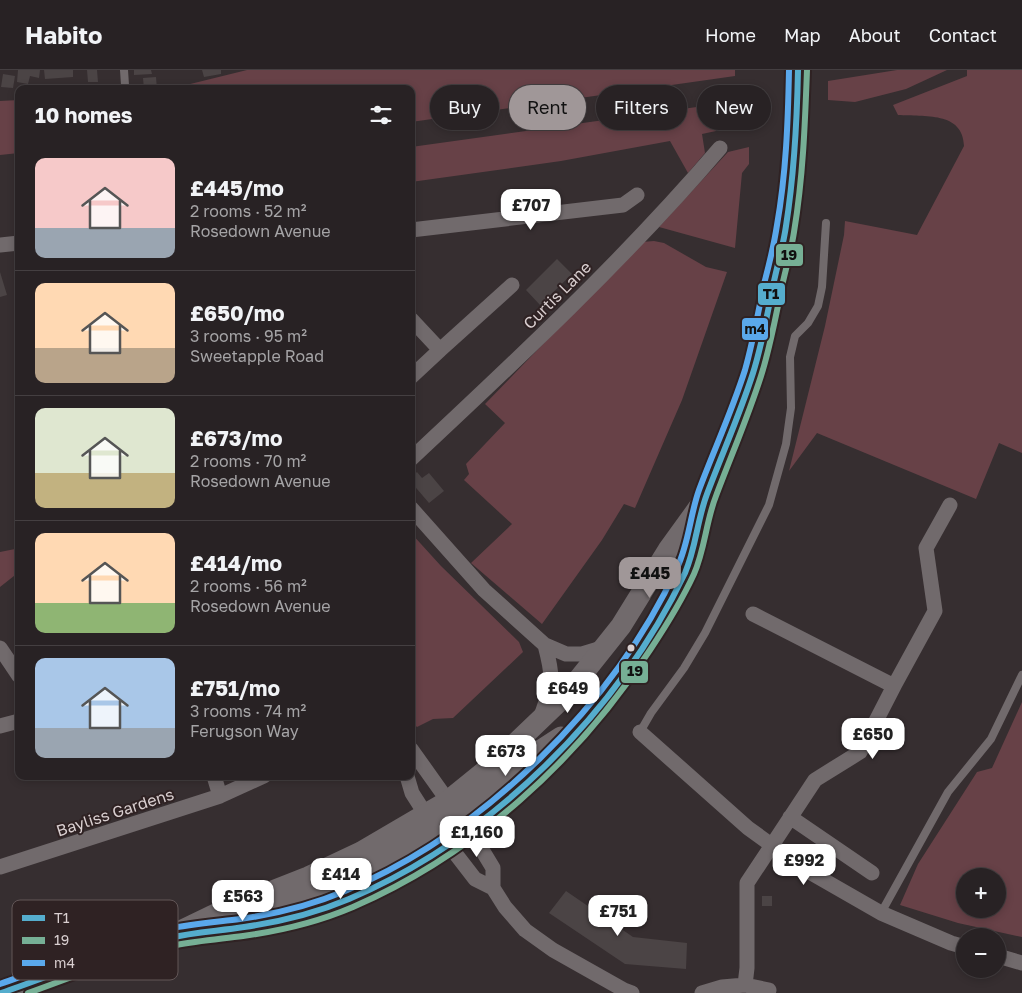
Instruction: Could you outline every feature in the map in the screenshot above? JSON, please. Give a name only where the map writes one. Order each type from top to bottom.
[{"type":"street","points":[[178,932],[224,910],[308,878],[361,852],[437,829],[470,830],[532,778],[612,692],[668,605],[690,558],[705,498],[750,382],[766,322],[787,221],[797,115],[798,70]]},
{"type":"street","name":"Curtis Lane","points":[[415,455],[490,386],[625,253],[720,148]]},
{"type":"street","points":[[415,230],[623,205],[637,195]]},
{"type":"street","points":[[0,245],[15,243]]},
{"type":"street","points":[[415,373],[512,285]]},
{"type":"street","points":[[415,322],[440,350]]},
{"type":"street","points":[[178,936],[253,926],[312,912],[350,898],[390,879],[437,829],[453,807],[496,762],[566,695],[621,626],[668,550],[705,498]]},
{"type":"street","points":[[745,985],[747,968],[747,883],[815,780],[860,752],[935,611],[926,548],[950,505]]},
{"type":"street","points":[[415,512],[484,590],[545,645],[566,654],[582,654],[605,647]]},
{"type":"street","points":[[753,614],[894,686]]},
{"type":"street","points":[[539,721],[550,692],[552,676],[545,645]]},
{"type":"street","points":[[0,648],[15,670]]},
{"type":"street","points":[[0,726],[15,722]]},
{"type":"street","points":[[453,807],[491,788],[524,761],[581,726]]},
{"type":"street","points":[[640,732],[748,828],[806,870],[881,913],[956,944]]},
{"type":"street","points":[[415,755],[470,830],[493,868],[493,888],[505,907],[525,930],[553,950],[632,993]]},
{"type":"street","points":[[215,780],[220,796]]},
{"type":"street","name":"Bayliss Gardens","points":[[0,867],[220,796],[255,780]]},
{"type":"street","points":[[408,780],[412,793],[474,879],[493,888]]},
{"type":"street","points":[[790,817],[872,873]]},
{"type":"street","points":[[1006,958],[1022,963]]},
{"type":"street","points":[[1,993],[40,980]]},
{"type":"street","points":[[702,993],[722,987],[745,985],[769,990]]},
{"type":"lane","points":[[124,70],[125,85]]},
{"type":"lane","points":[[640,732],[651,713],[684,668],[705,632],[769,505],[786,444],[791,408],[790,357],[794,336],[808,323],[818,306],[822,287],[826,223]]},
{"type":"lane","points":[[881,913],[948,792],[991,738],[1010,703],[1022,675]]},
{"type":"shaded area","points":[[247,70],[735,70],[735,76],[672,85],[596,85],[596,96],[586,97],[586,85],[509,85],[509,108],[499,110],[499,85],[430,85],[430,119],[415,121],[415,85],[186,85]]},
{"type":"shaded area","points":[[897,70],[947,70],[906,89],[855,102],[828,100],[828,81]]},
{"type":"shaded area","points":[[967,70],[1022,70],[1022,453],[999,443],[976,499],[817,433],[789,471],[825,326],[844,235],[845,221],[917,235],[964,146],[962,135],[950,121],[930,116],[898,115],[893,105],[967,76]]},
{"type":"shaded area","points":[[15,100],[15,153],[0,155],[0,101]]},
{"type":"shaded area","points":[[697,107],[697,130],[716,131],[702,134],[705,153],[688,173],[670,141],[561,161],[415,181],[415,146],[532,130],[586,130],[586,122],[596,121],[596,130],[687,130],[687,108]]},
{"type":"shaded area","points":[[749,147],[749,164],[742,173],[735,248],[659,227],[728,152]]},
{"type":"shaded area","points":[[654,241],[664,243],[706,267],[727,272],[682,400],[635,508],[624,504],[602,540],[542,624],[471,563],[512,524],[464,480],[469,474],[466,464],[505,423],[485,404],[642,242]]},
{"type":"shaded area","points":[[415,537],[441,566],[519,642],[523,652],[453,718],[433,719],[417,727],[415,725]]},
{"type":"shaded area","points":[[15,549],[15,575],[0,587],[0,552]]},
{"type":"shaded area","points":[[1022,702],[1022,937],[1006,934],[1006,928],[981,928],[900,905],[918,864],[977,772],[992,768]]},
{"type":"building","points":[[18,70],[40,70],[39,78],[30,76],[28,84],[17,82]]},
{"type":"building","points":[[44,70],[73,70],[73,77],[45,79]]},
{"type":"building","points":[[87,70],[97,70],[98,82],[88,82]]},
{"type":"building","points":[[134,70],[151,70],[152,74],[134,75]]},
{"type":"building","points":[[202,70],[221,70],[221,74],[204,77]]},
{"type":"building","points":[[3,74],[15,76],[13,88],[1,87]]},
{"type":"building","points":[[156,77],[157,85],[144,85],[143,78]]},
{"type":"building","points":[[557,259],[572,274],[540,305],[526,290]]},
{"type":"building","points":[[0,272],[7,295],[0,297]]},
{"type":"building","points":[[417,472],[422,478],[429,473],[444,491],[429,503],[415,487],[415,474]]},
{"type":"building","points":[[566,891],[633,937],[687,943],[686,969],[625,964],[549,913]]},
{"type":"building","points":[[762,896],[772,896],[772,906],[762,906]]},
{"type":"transit line","name":"m4","points":[[178,927],[240,919],[307,905],[345,891],[397,866],[447,835],[495,799],[540,759],[581,715],[618,668],[650,619],[677,568],[684,549],[699,490],[745,370],[773,247],[783,187],[789,70]]},
{"type":"transit line","name":"T1","points":[[178,936],[244,927],[311,913],[349,899],[402,873],[452,842],[500,806],[546,766],[587,722],[624,674],[657,625],[685,573],[692,554],[704,504],[753,373],[762,341],[786,226],[795,148],[798,70]]},
{"type":"transit line","name":"19","points":[[178,945],[285,929],[353,907],[398,885],[441,860],[481,832],[520,800],[590,730],[621,691],[674,613],[694,574],[701,555],[713,506],[761,376],[770,344],[797,212],[803,151],[807,70]]},
{"type":"transit line","name":"m4","points":[[0,984],[12,980]]},
{"type":"transit line","name":"T1","points":[[1,993],[38,980]]},
{"type":"transit line","name":"19","points":[[28,993],[63,980]]}]
